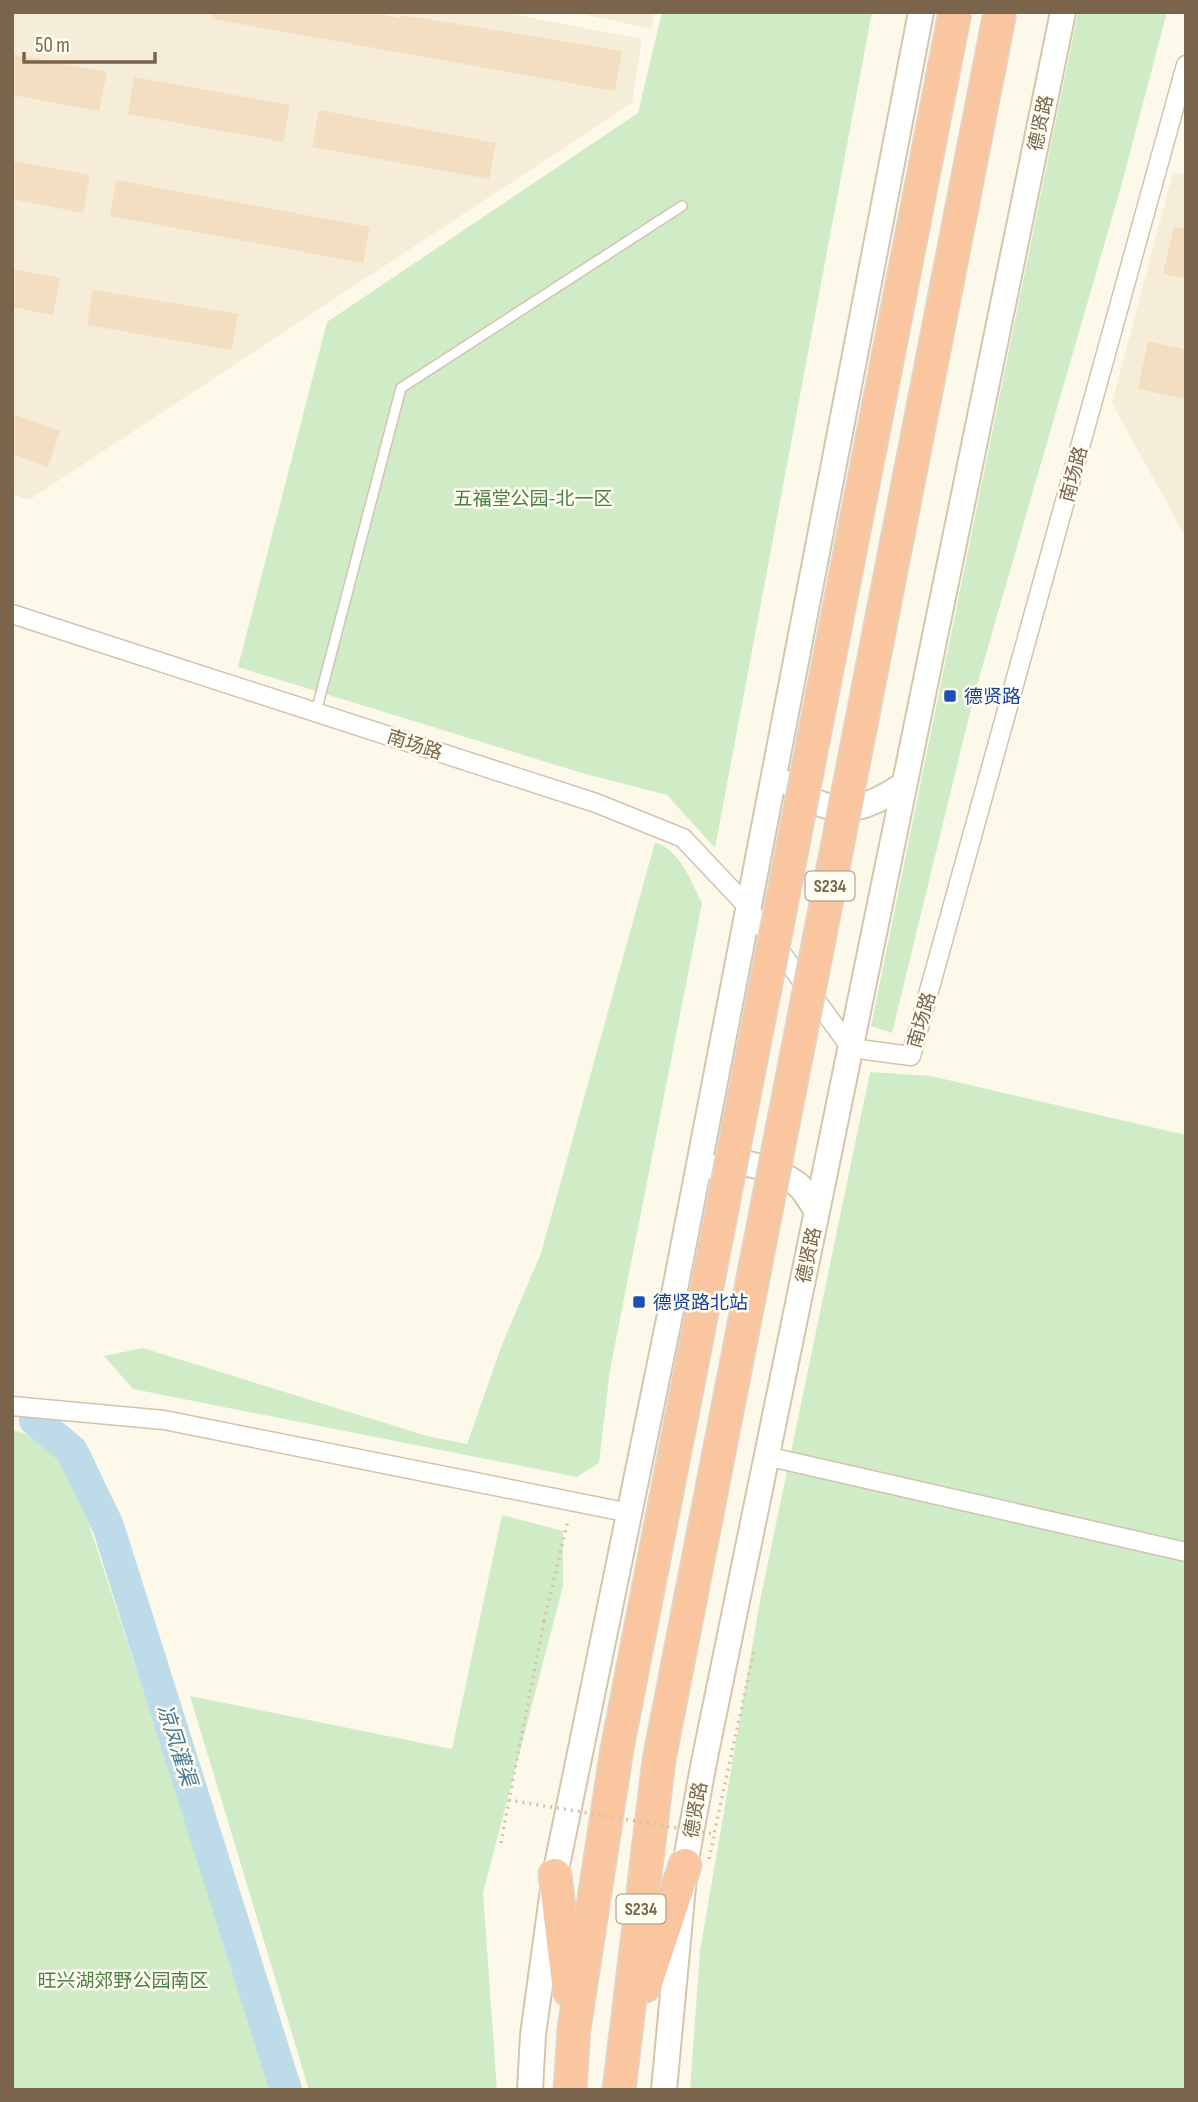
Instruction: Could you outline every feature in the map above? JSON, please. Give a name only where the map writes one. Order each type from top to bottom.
[{"type":"highway","name":"S234","points":[[570,2090],[574,2029],[617,1749],[955,12]]},
{"type":"highway","name":"德贤路","points":[[619,2090],[659,1760],[1000,12]]},
{"type":"highway","points":[[622,2057],[697,1866]]},
{"type":"highway","points":[[555,1875],[574,2029]]},
{"type":"street","points":[[530,2090],[533,2035],[555,1875],[696,1179],[921,12]]},
{"type":"street","name":"德贤路","points":[[664,2090],[697,1866],[766,1456],[1063,12]]},
{"type":"street","name":"南场路","points":[[12,614],[596,803],[683,838],[747,906],[850,1048],[911,1056],[1186,65]]},
{"type":"street","points":[[776,758],[792,787],[819,804],[851,810],[877,802],[903,785]]},
{"type":"street","points":[[696,1179],[724,1163],[764,1168],[799,1185],[817,1211]]},
{"type":"street","points":[[12,1406],[164,1420],[630,1513]]},
{"type":"street","points":[[766,1456],[1186,1552]]},
{"type":"lane","points":[[316,712],[401,388],[682,206]]},
{"type":"path","points":[[544,1621],[568,1520]]},
{"type":"path","points":[[501,1843],[509,1800]]},
{"type":"path","points":[[697,1866],[714,1833]]},
{"type":"shaded area","points":[[12,12],[501,12],[642,39],[632,103],[29,500],[12,494]]},
{"type":"shaded area","points":[[574,12],[655,12],[651,29]]},
{"type":"shaded area","points":[[1173,172],[1186,175],[1186,538],[1112,403]]},
{"type":"green space","name":"五福堂公园-北一区","points":[[662,12],[872,12],[715,848],[667,795],[582,773],[238,667],[327,322],[638,113]]},
{"type":"green space","points":[[1078,12],[1167,12],[1122,183],[975,692],[892,1033],[871,1026]]},
{"type":"green space","points":[[655,842],[679,860],[702,903],[610,1370],[599,1463],[577,1477],[133,1389],[104,1356],[143,1348],[427,1436],[467,1444],[501,1347],[541,1253]]},
{"type":"green space","points":[[870,1072],[931,1076],[1186,1135],[1186,2090],[690,2090],[700,1951],[760,1601]]},
{"type":"green space","name":"旺兴湖郊野公园南区","points":[[12,1430],[36,1438],[53,1450],[77,1488],[274,2090],[12,2090]]},
{"type":"green space","points":[[502,1515],[563,1531],[563,1586],[483,1893],[497,2090],[309,2090],[190,1696],[452,1749]]},
{"type":"building","points":[[213,12],[371,12],[622,51],[615,91],[212,19]]},
{"type":"building","points":[[12,54],[107,72],[99,111],[12,95]]},
{"type":"building","points":[[134,77],[290,105],[283,142],[128,114]]},
{"type":"building","points":[[319,110],[496,143],[489,179],[312,147]]},
{"type":"building","points":[[12,161],[90,175],[83,213],[12,199]]},
{"type":"building","points":[[116,180],[370,227],[363,263],[110,216]]},
{"type":"building","points":[[1174,227],[1186,229],[1186,278],[1163,274]]},
{"type":"building","points":[[12,269],[60,278],[53,315],[12,307]]},
{"type":"building","points":[[93,290],[238,314],[232,350],[87,325]]},
{"type":"building","points":[[1148,341],[1186,350],[1186,399],[1138,389]]},
{"type":"building","points":[[12,414],[60,431],[48,467],[12,454]]},
{"type":"waterway","name":"凉凤灌渠","points":[[35,1420],[72,1451],[108,1526],[286,2090]]},
{"type":"place","name":"德贤路","points":[[950,696]]},
{"type":"place","name":"德贤路北站","points":[[639,1302]]}]
